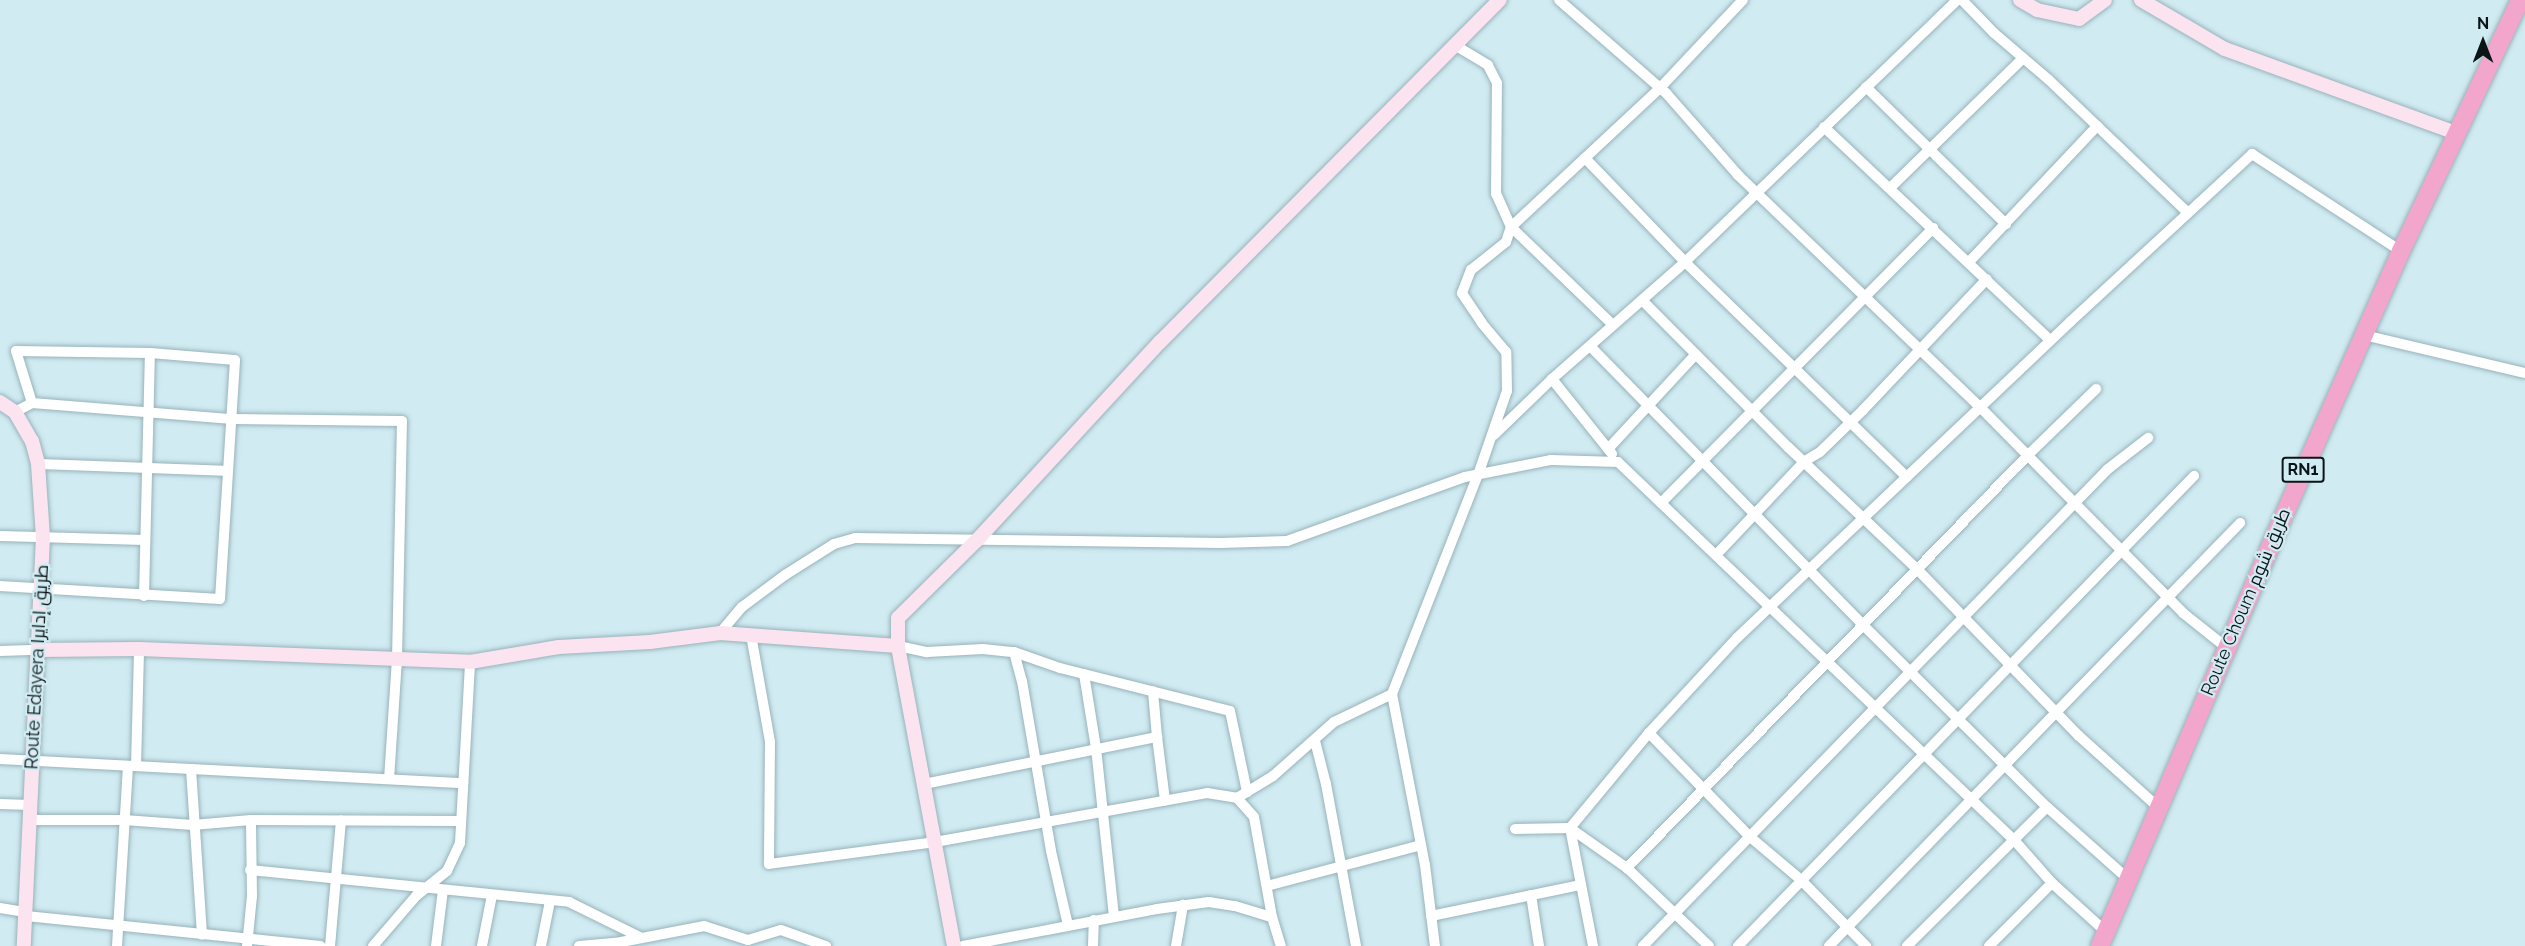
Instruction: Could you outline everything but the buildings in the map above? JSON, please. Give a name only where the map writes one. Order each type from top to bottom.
[{"type":"highway","name":"Route Choum طريق شوم","points":[[2103,939],[2227,648],[2401,251],[2520,0]]},
{"type":"street","points":[[954,946],[898,646],[898,618],[977,540],[1160,342],[1500,0]]},
{"type":"street","points":[[1560,0],[1660,88],[1757,194],[1980,407],[2122,553],[2170,597],[2183,613],[2227,648]]},
{"type":"street","points":[[1435,946],[1421,844],[1392,694],[1478,475],[1508,391],[1506,352],[1482,323],[1462,293],[1471,270],[1506,242],[1511,227],[1660,88],[1743,0]]},
{"type":"street","points":[[1491,438],[1552,379],[1685,262],[1957,0]]},
{"type":"street","points":[[1962,0],[1994,33],[2024,58],[2188,213]]},
{"type":"street","points":[[2020,0],[2037,10],[2079,19],[2105,0]]},
{"type":"street","points":[[2141,0],[2225,50],[2456,133]]},
{"type":"street","points":[[1456,46],[1488,65],[1497,83],[1496,194],[1511,227],[1613,325]]},
{"type":"street","points":[[1890,188],[2024,58]]},
{"type":"street","points":[[1866,87],[2006,224]]},
{"type":"street","points":[[1969,262],[2097,126]]},
{"type":"street","points":[[1824,127],[2050,340]]},
{"type":"street","points":[[1570,828],[1649,733],[1737,638],[2050,340],[2252,154],[2401,251]]},
{"type":"street","points":[[1585,158],[1685,262],[1907,477]]},
{"type":"street","points":[[1661,503],[1933,228]]},
{"type":"street","points":[[1716,555],[1805,462],[1851,422],[1986,279]]},
{"type":"street","points":[[1642,300],[1805,462],[1917,569],[2010,667],[2159,808]]},
{"type":"street","points":[[2364,335],[2525,373]]},
{"type":"street","points":[[1590,346],[1863,625],[2047,807],[2128,879]]},
{"type":"street","points":[[0,586],[220,599],[226,471],[235,360],[150,354],[16,351],[32,402]]},
{"type":"street","points":[[144,596],[150,354]]},
{"type":"street","points":[[1608,449],[1696,354]]},
{"type":"street","points":[[1552,379],[1618,462],[2015,841],[2103,939]]},
{"type":"street","points":[[1627,868],[2028,455],[2096,389]]},
{"type":"street","name":"Route Edayera طريق إدايرا","points":[[0,402],[15,412],[32,441],[38,464],[43,537],[24,946]]},
{"type":"street","points":[[15,412],[32,402],[232,419],[402,421],[397,659],[389,779]]},
{"type":"street","points":[[1643,946],[2108,469],[2148,438]]},
{"type":"street","points":[[720,633],[742,607],[834,544],[855,538],[1221,543],[1287,541],[1478,475],[1551,460],[1618,462]]},
{"type":"street","points":[[38,464],[226,471]]},
{"type":"street","points":[[1738,946],[2122,553],[2194,476]]},
{"type":"street","points":[[1829,946],[2240,523]]},
{"type":"street","points":[[0,536],[145,540]]},
{"type":"street","points":[[0,651],[139,649],[470,662],[560,647],[650,642],[720,633],[898,646],[927,652],[983,649],[1014,652],[1084,674],[1230,711],[1242,795],[1254,817],[1272,917],[1281,946]]},
{"type":"street","points":[[751,635],[770,742],[769,864],[935,842],[1207,793],[1242,795],[1273,776],[1334,722],[1392,694]]},
{"type":"street","points":[[117,946],[124,820],[132,766],[139,649]]},
{"type":"street","points":[[1014,652],[1068,925]]},
{"type":"street","points":[[373,946],[382,933],[426,888],[447,871],[460,843],[470,662]]},
{"type":"street","points":[[1084,674],[1096,748],[1114,916]]},
{"type":"street","points":[[1153,691],[1165,800]]},
{"type":"street","points":[[1649,733],[1749,836],[1801,880],[1866,946]]},
{"type":"street","points":[[924,784],[1157,737]]},
{"type":"street","points":[[1315,741],[1326,784],[1356,946]]},
{"type":"street","points":[[0,759],[463,783]]},
{"type":"street","points":[[191,769],[202,935]]},
{"type":"street","points":[[0,804],[31,805]]},
{"type":"street","points":[[1907,946],[2047,807]]},
{"type":"street","points":[[30,820],[124,820],[193,825],[251,820],[461,821]]},
{"type":"street","points":[[247,943],[252,896],[251,820]]},
{"type":"street","points":[[330,946],[334,879],[341,820]]},
{"type":"street","points":[[1515,828],[1570,828],[1627,868],[1709,946]]},
{"type":"street","points":[[1570,828],[1593,946]]},
{"type":"street","points":[[1267,886],[1421,844]]},
{"type":"street","points":[[250,870],[569,902],[642,938]]},
{"type":"street","points":[[1989,946],[2052,883]]},
{"type":"street","points":[[1431,916],[1581,885]]},
{"type":"street","points":[[436,946],[443,890]]},
{"type":"street","points":[[482,946],[492,895]]},
{"type":"street","points":[[1531,895],[1539,946]]},
{"type":"street","points":[[541,946],[550,901]]},
{"type":"street","points":[[963,946],[1114,916],[1209,902],[1235,906],[1272,917]]},
{"type":"street","points":[[1176,946],[1183,905]]},
{"type":"street","points":[[0,908],[117,927],[202,935],[247,943],[320,946]]},
{"type":"street","points":[[1093,946],[1094,920]]},
{"type":"street","points":[[579,946],[642,938],[704,926],[748,940],[781,930],[826,946]]}]
